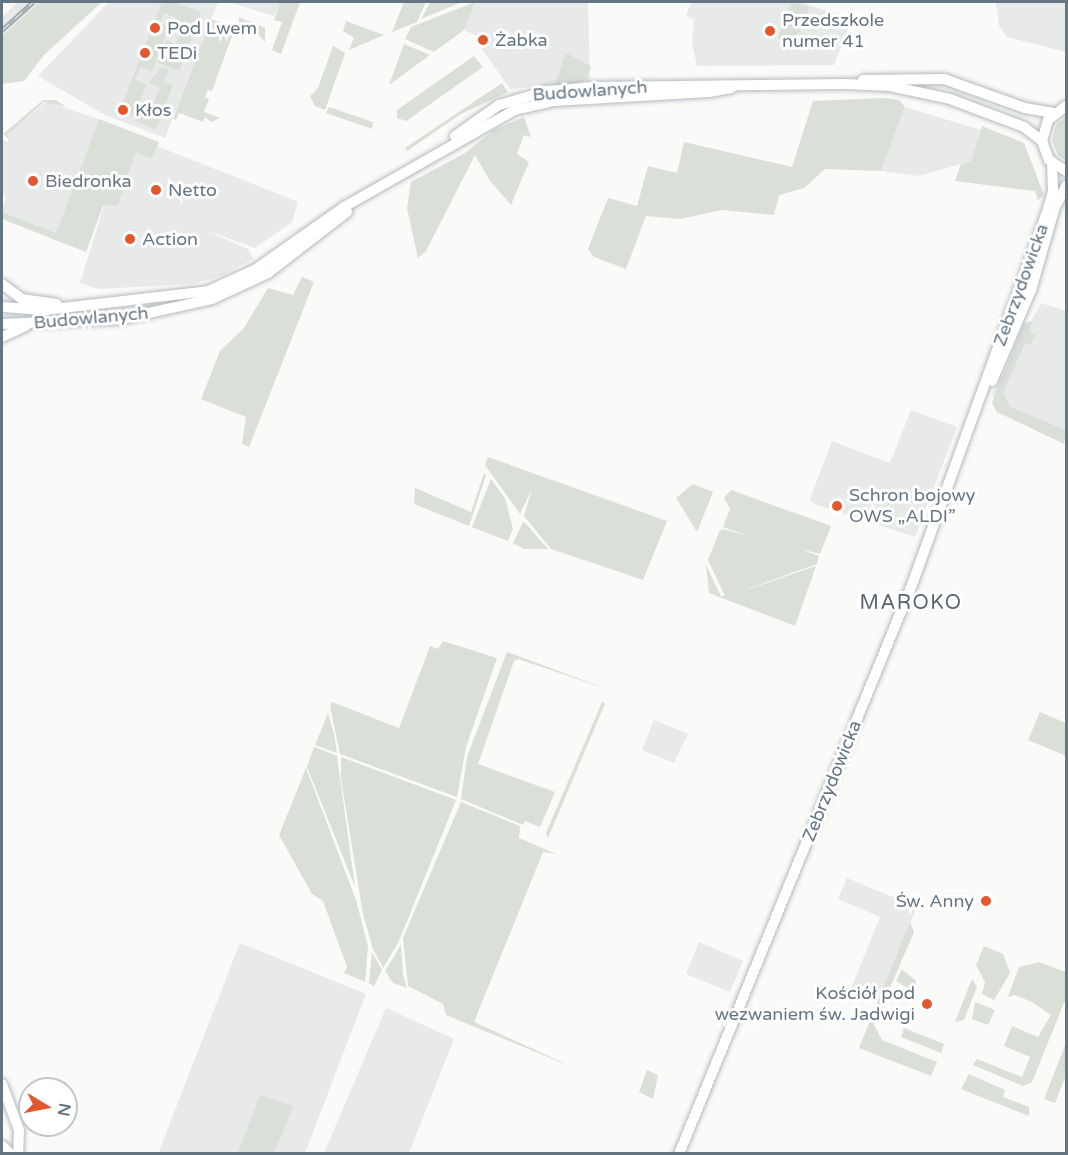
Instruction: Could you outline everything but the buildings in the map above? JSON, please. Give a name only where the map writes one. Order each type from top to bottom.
[{"type":"main road","name":"Budowlanych","points":[[845,84],[874,78],[938,78],[1025,108],[1054,113]]},
{"type":"main road","name":"Budowlanych","points":[[2,307],[45,310],[183,296],[221,286],[262,265],[363,197],[431,155],[499,117],[537,103],[709,93],[732,88],[845,84],[890,86],[950,99],[1024,127],[1042,141]]},
{"type":"main road","points":[[1066,106],[1054,113],[1044,128],[1042,141],[1052,162],[1066,171]]},
{"type":"main road","name":"Zebrzydowicka","points":[[679,1154],[895,627],[979,405],[1050,202],[1052,162]]},
{"type":"main road","name":"Zebrzydowicka","points":[[979,405],[1038,273],[1056,205],[1066,186]]},
{"type":"main road","name":"Budowlanych","points":[[2,324],[121,319],[222,296],[276,268],[322,235],[363,197]]},
{"type":"main road","points":[[2,284],[24,300],[72,306]]},
{"type":"main road","points":[[2,337],[32,324]]},
{"type":"main road","points":[[2,1084],[19,1130],[18,1154]]},
{"type":"main road","points":[[2,1147],[9,1154]]},
{"type":"shaded area","points":[[18,2],[40,2],[2,36],[2,17]]},
{"type":"shaded area","points":[[40,2],[102,2],[44,55],[24,81],[2,84],[2,36]]},
{"type":"shaded area","points":[[109,2],[218,2],[165,138],[105,115],[38,76]]},
{"type":"shaded area","points":[[162,2],[173,2],[201,12],[179,71],[157,62],[166,40],[176,44],[181,30],[171,26],[175,17],[164,13],[160,23],[169,27],[152,71],[140,67],[135,80],[147,84],[134,116],[129,114],[127,118],[118,115]]},
{"type":"shaded area","points":[[228,2],[280,2],[274,16]]},
{"type":"shaded area","points":[[280,2],[300,2],[281,54],[272,50],[282,22],[274,20]]},
{"type":"shaded area","points":[[404,2],[426,2],[417,22],[392,32]]},
{"type":"shaded area","points":[[430,2],[462,2],[421,19]]},
{"type":"shaded area","points":[[475,2],[588,2],[590,80],[510,89],[477,42],[479,37],[464,30]]},
{"type":"shaded area","points":[[475,2],[464,30],[434,52],[405,39],[411,27]]},
{"type":"shaded area","name":"Przedszkole numer 41","points":[[691,2],[800,2],[852,19],[834,65],[697,66],[692,43],[694,19],[686,16]]},
{"type":"shaded area","points":[[792,2],[809,7],[802,28],[794,38],[784,42],[778,38]]},
{"type":"shaded area","points":[[996,2],[1066,2],[1066,52],[1007,37],[999,26]]},
{"type":"shaded area","points":[[239,17],[265,28],[265,42],[257,33],[239,26]]},
{"type":"shaded area","points":[[211,19],[235,28],[212,91],[208,90],[205,97],[209,99],[204,112],[220,118],[211,122],[205,117],[203,122],[179,113],[176,120],[173,119]]},
{"type":"shaded area","points":[[346,21],[384,35],[349,50],[354,38],[343,31]]},
{"type":"shaded area","points":[[404,44],[430,55],[389,85]]},
{"type":"shaded area","points":[[333,46],[345,53],[325,110],[315,106],[310,96],[318,88]]},
{"type":"shaded area","points":[[566,53],[591,66],[585,81],[523,93],[555,84]]},
{"type":"shaded area","points":[[474,56],[483,67],[406,121],[397,118],[397,110]]},
{"type":"shaded area","points":[[162,67],[169,69],[164,82],[173,85],[156,129],[135,121],[142,101],[153,105],[160,87],[149,83]]},
{"type":"shaded area","points":[[502,83],[508,92],[461,114],[407,151],[405,148]]},
{"type":"shaded area","points":[[884,98],[899,100],[905,107],[881,171],[825,169],[804,188],[779,195],[774,215],[722,210],[680,219],[646,216],[626,269],[594,257],[588,249],[608,198],[637,206],[648,166],[677,173],[684,142],[792,167],[813,101]]},
{"type":"shaded area","points":[[43,100],[56,100],[66,107],[44,102],[7,135],[9,139],[3,134]]},
{"type":"shaded area","points":[[46,102],[99,119],[56,233],[2,212],[6,196],[2,194],[2,140],[9,142],[6,135]]},
{"type":"shaded area","points":[[329,107],[373,122],[372,129],[326,113]]},
{"type":"shaded area","points":[[905,107],[981,130],[971,161],[919,176],[881,171]]},
{"type":"shaded area","points":[[1066,116],[1066,161],[1058,155],[1052,140],[1056,125]]},
{"type":"shaded area","points":[[524,117],[531,137],[524,135],[517,154],[529,162],[511,205],[490,181],[475,155],[426,251],[418,258],[407,208],[411,182],[465,153],[494,130]]},
{"type":"shaded area","points":[[99,119],[159,142],[152,159],[136,153],[118,205],[103,206],[86,252],[2,219],[2,212],[56,233]]},
{"type":"shaded area","points":[[982,126],[1024,143],[1044,195],[1038,200],[1035,191],[955,181],[961,164],[971,161]]},
{"type":"shaded area","points":[[157,146],[298,202],[292,222],[255,248],[203,229],[248,249],[253,259],[221,276],[192,284],[98,289],[80,283],[104,206],[117,205],[136,153],[152,159]]},
{"type":"shaded area","points":[[302,277],[314,282],[249,447],[242,444],[246,417],[201,399],[220,351],[244,328],[268,288],[293,295]]},
{"type":"shaded area","points":[[1041,303],[1066,311],[1066,440],[997,409],[992,394]]},
{"type":"shaded area","points":[[158,305],[118,313],[54,316],[53,314]]},
{"type":"shaded area","points":[[1033,321],[1029,332],[1035,335],[1031,345],[1025,343],[1003,393],[1010,407],[1066,430],[1064,444],[997,412],[992,403],[1024,323]]},
{"type":"shaded area","points":[[911,410],[957,427],[915,537],[814,504],[810,499],[832,441],[890,463]]},
{"type":"shaded area","points":[[488,457],[667,521],[643,580],[551,549],[524,516],[532,489],[520,514],[485,465]]},
{"type":"shaded area","points":[[484,473],[486,476],[469,526],[414,504],[415,488],[471,512]]},
{"type":"shaded area","points":[[491,479],[505,498],[513,529],[508,541],[472,527]]},
{"type":"shaded area","points":[[693,484],[713,492],[697,532],[676,498]]},
{"type":"shaded area","points":[[731,490],[831,526],[820,554],[800,549],[819,556],[817,564],[728,596],[816,566],[795,626],[709,593],[706,565],[721,596],[725,596],[708,560],[719,532],[722,529],[749,536],[723,527],[730,509],[724,498]]},
{"type":"shaded area","points":[[523,522],[548,549],[524,549],[513,543]]},
{"type":"shaded area","points":[[443,641],[497,658],[466,747],[457,797],[340,754],[330,706],[332,702],[399,728],[430,646],[438,649]]},
{"type":"shaded area","points":[[507,652],[610,690],[518,659],[514,661],[478,764],[555,792],[540,827],[525,821],[523,825],[461,799],[467,757]]},
{"type":"shaded area","points":[[602,702],[605,704],[548,838],[546,833]]},
{"type":"shaded area","points":[[1040,712],[1066,723],[1066,756],[1028,740]]},
{"type":"shaded area","points":[[328,713],[334,734],[337,753],[315,745]]},
{"type":"shaded area","points":[[654,720],[688,734],[674,763],[642,750]]},
{"type":"shaded area","points":[[314,747],[337,756],[355,887],[307,767]]},
{"type":"shaded area","points":[[341,757],[456,800],[399,941],[383,968],[373,949],[363,914],[341,779]]},
{"type":"shaded area","points":[[306,768],[356,900],[368,946],[365,982],[344,973],[347,967],[323,901],[312,894],[279,835]]},
{"type":"shaded area","points":[[461,802],[520,826],[519,838],[556,854],[543,852],[474,1022],[577,1069],[446,1015],[443,1004],[408,986],[403,938]]},
{"type":"shaded area","points":[[847,878],[917,907],[878,1002],[850,991],[880,917],[838,899]]},
{"type":"shaded area","points":[[910,922],[914,932],[874,1025],[882,1040],[937,1062],[931,1076],[859,1048]]},
{"type":"shaded area","points":[[699,942],[743,961],[730,992],[686,974]]},
{"type":"shaded area","points":[[243,944],[366,994],[305,1153],[158,1154],[239,945]]},
{"type":"shaded area","points":[[401,945],[403,975],[407,988],[393,983],[385,971]]},
{"type":"shaded area","points":[[984,946],[1003,954],[1010,973],[994,1000],[982,994],[985,982],[976,965]]},
{"type":"shaded area","points":[[372,952],[382,970],[374,986],[369,983]]},
{"type":"shaded area","points":[[1039,962],[1066,972],[1066,998],[1032,1082],[1023,1086],[973,1065],[977,1059],[1022,1077],[1030,1057],[1004,1046],[1012,1026],[1038,1037],[1051,1015],[1032,1002],[1015,995],[1008,997],[1019,967]]},
{"type":"shaded area","points":[[902,969],[916,981],[916,987],[911,991],[896,981]]},
{"type":"shaded area","points":[[972,979],[977,987],[964,1020],[955,1022]]},
{"type":"shaded area","points":[[975,1002],[995,1010],[988,1025],[972,1019]]},
{"type":"shaded area","points":[[386,1008],[454,1039],[409,1153],[324,1153]]},
{"type":"shaded area","points":[[904,1028],[944,1044],[941,1053],[901,1037]]},
{"type":"shaded area","points":[[1066,1043],[1066,1075],[1055,1103],[1044,1099]]},
{"type":"shaded area","points":[[647,1070],[658,1075],[653,1099],[639,1092]]},
{"type":"shaded area","points":[[969,1074],[1005,1090],[1003,1097],[1029,1107],[1029,1116],[961,1089]]},
{"type":"shaded area","points":[[260,1095],[293,1106],[274,1153],[238,1153]]},
{"type":"railway","points":[[2,30],[33,2]]},
{"type":"place","name":"Pod Lwem","points":[[155,28]]},
{"type":"place","name":"Przedszkole numer 41","points":[[770,31]]},
{"type":"place","name":"Żabka","points":[[483,40]]},
{"type":"place","name":"TEDi","points":[[145,53]]},
{"type":"place","name":"Kłos","points":[[123,110]]},
{"type":"place","name":"Biedronka","points":[[33,181]]},
{"type":"place","name":"Netto","points":[[156,190]]},
{"type":"place","name":"Action","points":[[130,239]]},
{"type":"place","name":"Schron bojowy OWS „ALDI”","points":[[837,506]]},
{"type":"place","name":"Św. Anny","points":[[986,901]]},
{"type":"place","name":"Kościół pod wezwaniem św. Jadwigi","points":[[927,1004]]},
{"type":"district","name":"MAROKO","points":[[911,603]]}]
